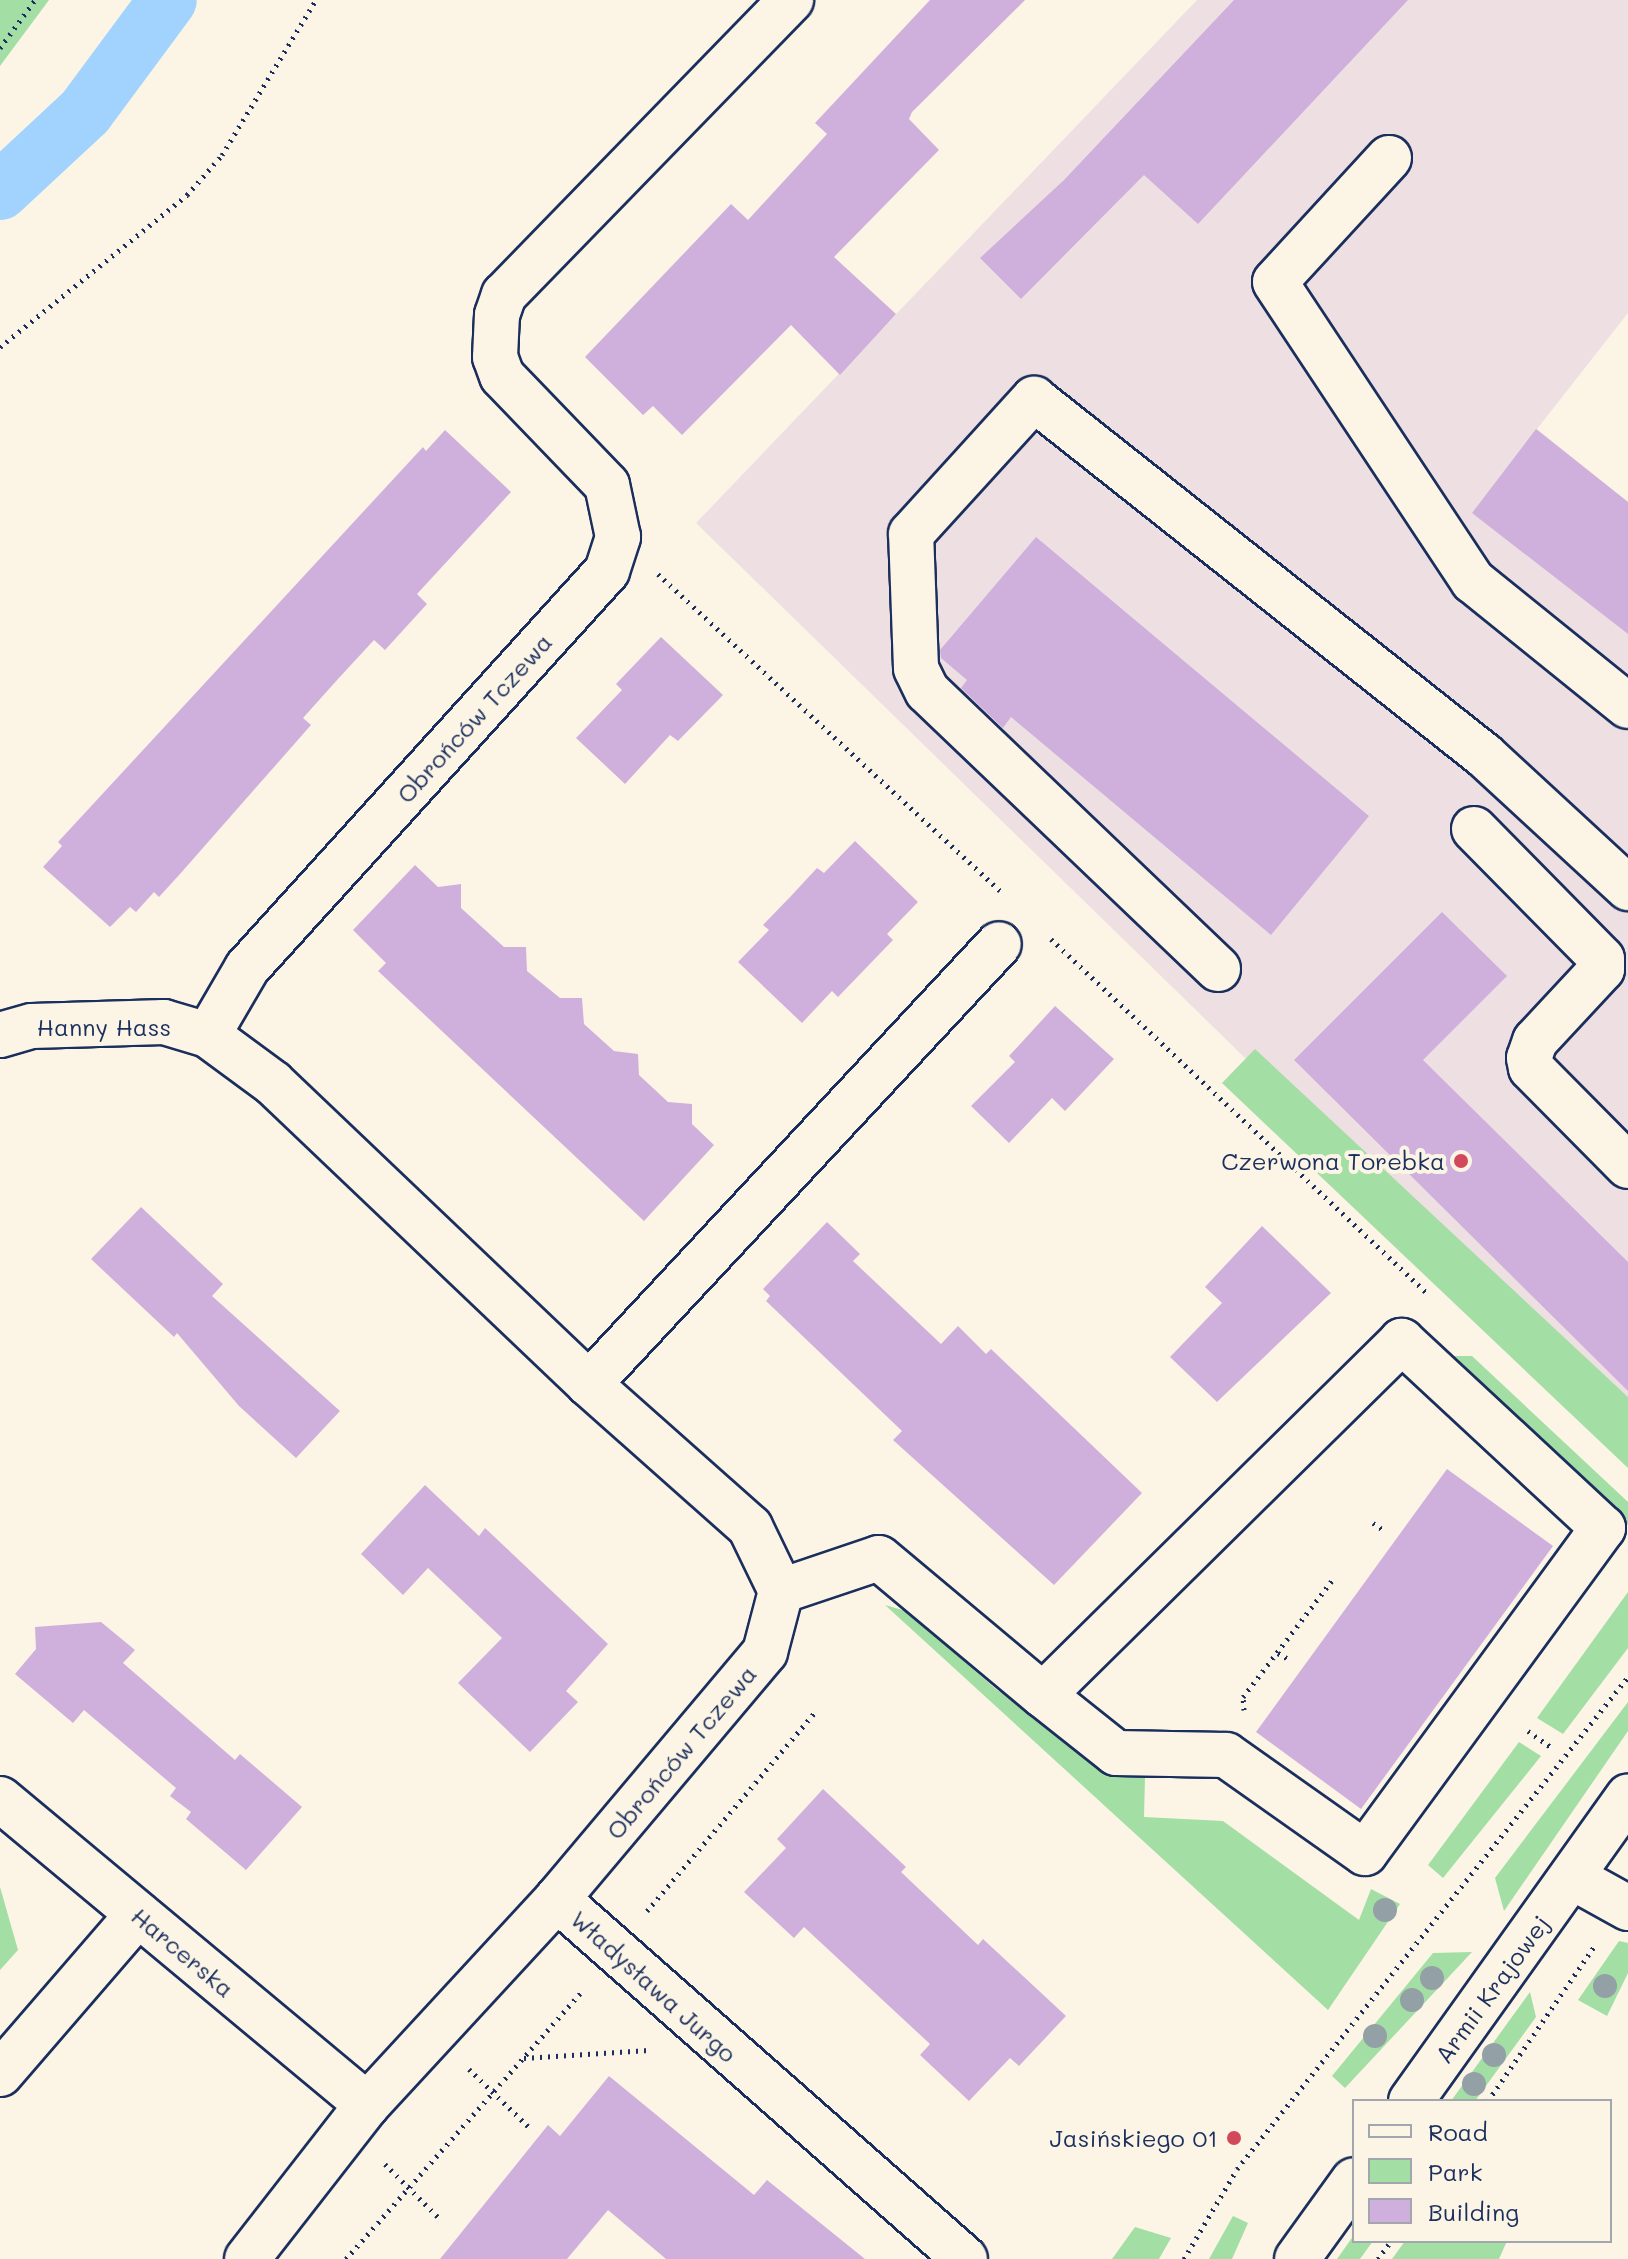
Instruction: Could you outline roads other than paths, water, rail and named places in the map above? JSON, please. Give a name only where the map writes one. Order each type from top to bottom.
[{"type":"street","name":"Obrońców Tczewa","points":[[208,1035],[247,968],[607,571],[618,537],[607,485],[502,376],[495,357],[497,315],[504,295],[791,0]]},
{"type":"street","points":[[1389,158],[1275,282],[1473,581],[1628,706]]},
{"type":"street","points":[[1218,969],[927,691],[916,668],[911,534],[1034,399],[1485,756],[1628,888]]},
{"type":"street","points":[[1474,829],[1602,959],[1602,969],[1535,1041],[1529,1058],[1531,1068],[1628,1166]]},
{"type":"street","points":[[589,1384],[999,944]]},
{"type":"street","name":"Hanny Hass","points":[[0,1035],[32,1026],[164,1022],[208,1035]]},
{"type":"street","points":[[208,1035],[273,1083],[589,1384],[750,1527],[781,1591],[879,1558],[1043,1695],[1116,1753],[1226,1755],[1365,1853],[1603,1528],[1402,1341],[1043,1695]]},
{"type":"street","name":"Obrońców Tczewa","points":[[557,1899],[765,1652],[781,1591]]},
{"type":"street","name":"Armii Krajowej","points":[[1412,2099],[1628,1797]]},
{"type":"street","name":"Harcerska","points":[[0,1799],[138,1914],[358,2116]]},
{"type":"street","points":[[1572,1877],[1625,1906]]},
{"type":"street","name":"Władysława Jurgo","points":[[247,2259],[358,2116],[557,1899],[965,2259]]},
{"type":"street","points":[[0,2074],[138,1914]]},
{"type":"street","points":[[1297,2259],[1352,2183]]},
{"type":"waterway","points":[[0,191],[85,112],[168,0]]},
{"type":"place","name":"Czerwona Torebka","points":[[1461,1161]]},
{"type":"place","name":"Jasińskiego 01","points":[[1234,2138]]}]
